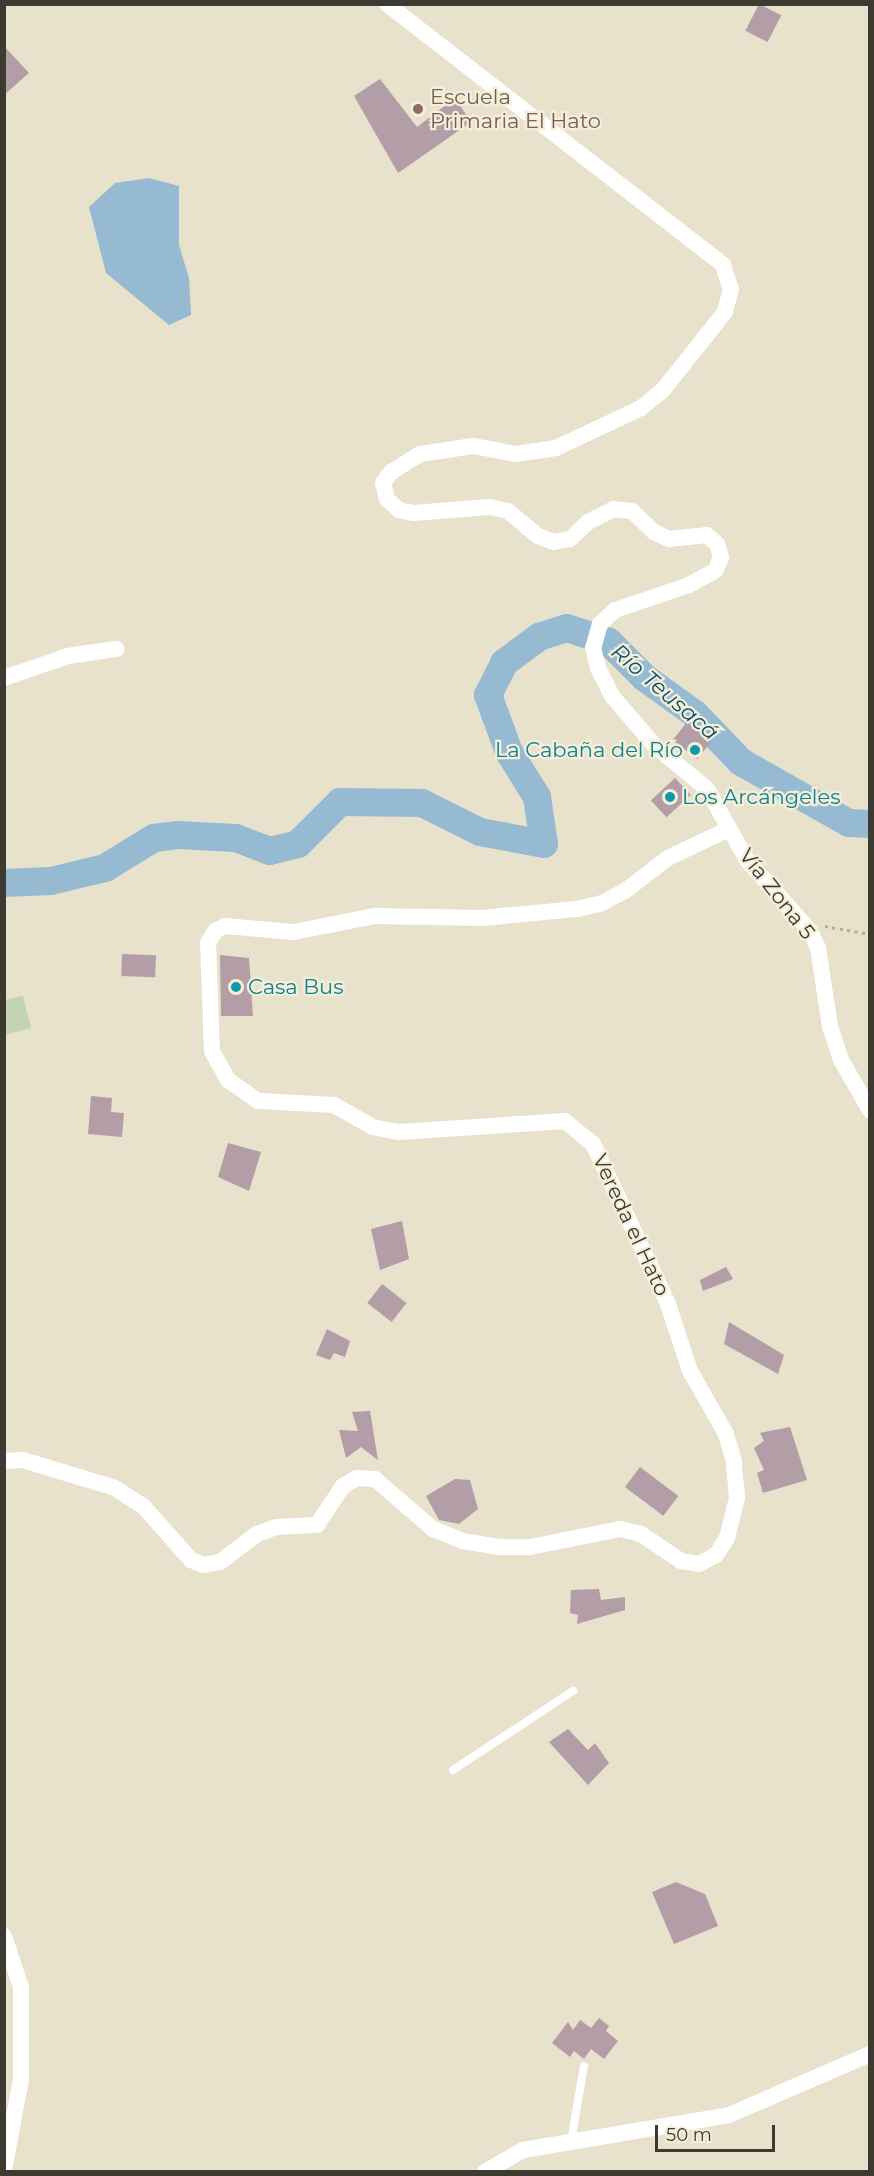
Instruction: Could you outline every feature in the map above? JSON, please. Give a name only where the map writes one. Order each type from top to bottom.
[{"type":"street","name":"Vía Zona 5","points":[[387,4],[723,265],[731,289],[725,312],[663,390],[641,408],[556,448],[516,454],[473,446],[420,454],[391,472],[383,483],[387,499],[399,510],[413,513],[490,507],[508,511],[538,536],[554,542],[570,539],[588,522],[613,509],[632,511],[654,532],[669,539],[706,535],[717,544],[721,557],[715,571],[689,585],[615,610],[600,624],[592,648],[598,668],[612,696],[655,746],[707,789],[757,874],[800,921],[818,948],[830,1026],[841,1060],[870,1110]]},
{"type":"street","points":[[4,678],[68,656],[116,649]]},
{"type":"street","name":"Vereda el Hato","points":[[4,1461],[23,1460],[116,1488],[144,1508],[191,1560],[204,1565],[220,1562],[257,1534],[276,1527],[317,1525],[343,1486],[357,1478],[375,1479],[433,1529],[462,1541],[501,1547],[530,1546],[620,1529],[641,1534],[681,1561],[699,1564],[716,1555],[727,1538],[737,1498],[734,1461],[726,1434],[690,1371],[668,1304],[593,1144],[565,1121],[399,1132],[373,1127],[334,1106],[312,1102],[277,1106],[258,1101],[228,1080],[212,1050],[208,943],[215,931],[225,926],[294,932],[375,916],[482,918],[577,909],[625,891],[668,858],[729,829]]},
{"type":"street","points":[[4,1936],[21,1987],[21,2079],[4,2170]]},
{"type":"street","points":[[485,2172],[523,2150],[729,2115],[870,2054]]},
{"type":"lane","points":[[453,1770],[573,1690]]},
{"type":"lane","points":[[571,2142],[584,2066]]},
{"type":"path","points":[[800,921],[870,934]]},
{"type":"green space","points":[[23,996],[31,1028],[5,1035],[5,1000]]},
{"type":"water","points":[[149,178],[179,186],[179,245],[189,278],[191,315],[169,325],[106,273],[89,207],[115,183]]},
{"type":"building","points":[[759,4],[781,15],[768,42],[745,31]]},
{"type":"building","points":[[4,46],[29,73],[4,95]]},
{"type":"building","points":[[380,79],[417,127],[455,98],[471,122],[398,173],[354,96]]},
{"type":"building","name":"La Cabaña del Río","points":[[687,722],[711,741],[697,759],[673,740]]},
{"type":"building","name":"Los Arcángeles","points":[[675,778],[691,795],[667,817],[651,801]]},
{"type":"building","points":[[122,954],[156,955],[155,977],[121,976]]},
{"type":"building","name":"Casa Bus","points":[[220,955],[249,958],[253,1016],[221,1016]]},
{"type":"building","points":[[91,1096],[112,1098],[111,1112],[124,1113],[122,1137],[88,1134]]},
{"type":"building","points":[[228,1143],[261,1152],[249,1191],[218,1177]]},
{"type":"building","points":[[402,1221],[409,1259],[380,1270],[371,1229]]},
{"type":"building","points":[[726,1267],[733,1279],[703,1291],[700,1280]]},
{"type":"building","points":[[382,1284],[406,1303],[392,1322],[367,1303]]},
{"type":"building","points":[[729,1322],[784,1355],[778,1374],[724,1344]]},
{"type":"building","points":[[327,1329],[350,1341],[345,1357],[334,1353],[330,1360],[316,1355]]},
{"type":"building","points":[[370,1411],[378,1460],[361,1447],[346,1458],[339,1430],[358,1431],[352,1412]]},
{"type":"building","points":[[790,1427],[807,1480],[763,1493],[757,1473],[764,1470],[754,1448],[764,1441],[760,1433]]},
{"type":"building","points":[[640,1467],[678,1496],[663,1516],[625,1487]]},
{"type":"building","points":[[455,1479],[470,1480],[478,1509],[459,1524],[439,1520],[426,1496]]},
{"type":"building","points":[[599,1589],[601,1600],[625,1597],[625,1610],[577,1624],[578,1615],[570,1613],[571,1590]]},
{"type":"building","points":[[568,1729],[588,1750],[595,1743],[609,1763],[588,1785],[549,1742]]},
{"type":"building","points":[[676,1882],[705,1894],[718,1926],[674,1944],[652,1892]]},
{"type":"building","points":[[599,2018],[609,2026],[606,2031],[618,2041],[604,2059],[591,2049],[584,2059],[574,2051],[570,2057],[552,2043],[568,2022],[573,2030],[580,2020],[591,2028]]},
{"type":"waterway","name":"Río Teusacá","points":[[4,883],[51,881],[105,868],[154,838],[179,835],[236,838],[270,851],[298,844],[340,802],[422,803],[480,832],[544,844],[537,797],[509,752],[488,695],[504,663],[539,637],[567,628],[609,642],[645,678],[695,714],[741,762],[849,823],[870,824]]},
{"type":"place","name":"Escuela Primaria El Hato","points":[[418,109]]},
{"type":"place","name":"La Cabaña del Río","points":[[695,750]]},
{"type":"place","name":"Los Arcángeles","points":[[670,797]]},
{"type":"place","name":"Casa Bus","points":[[236,987]]}]
